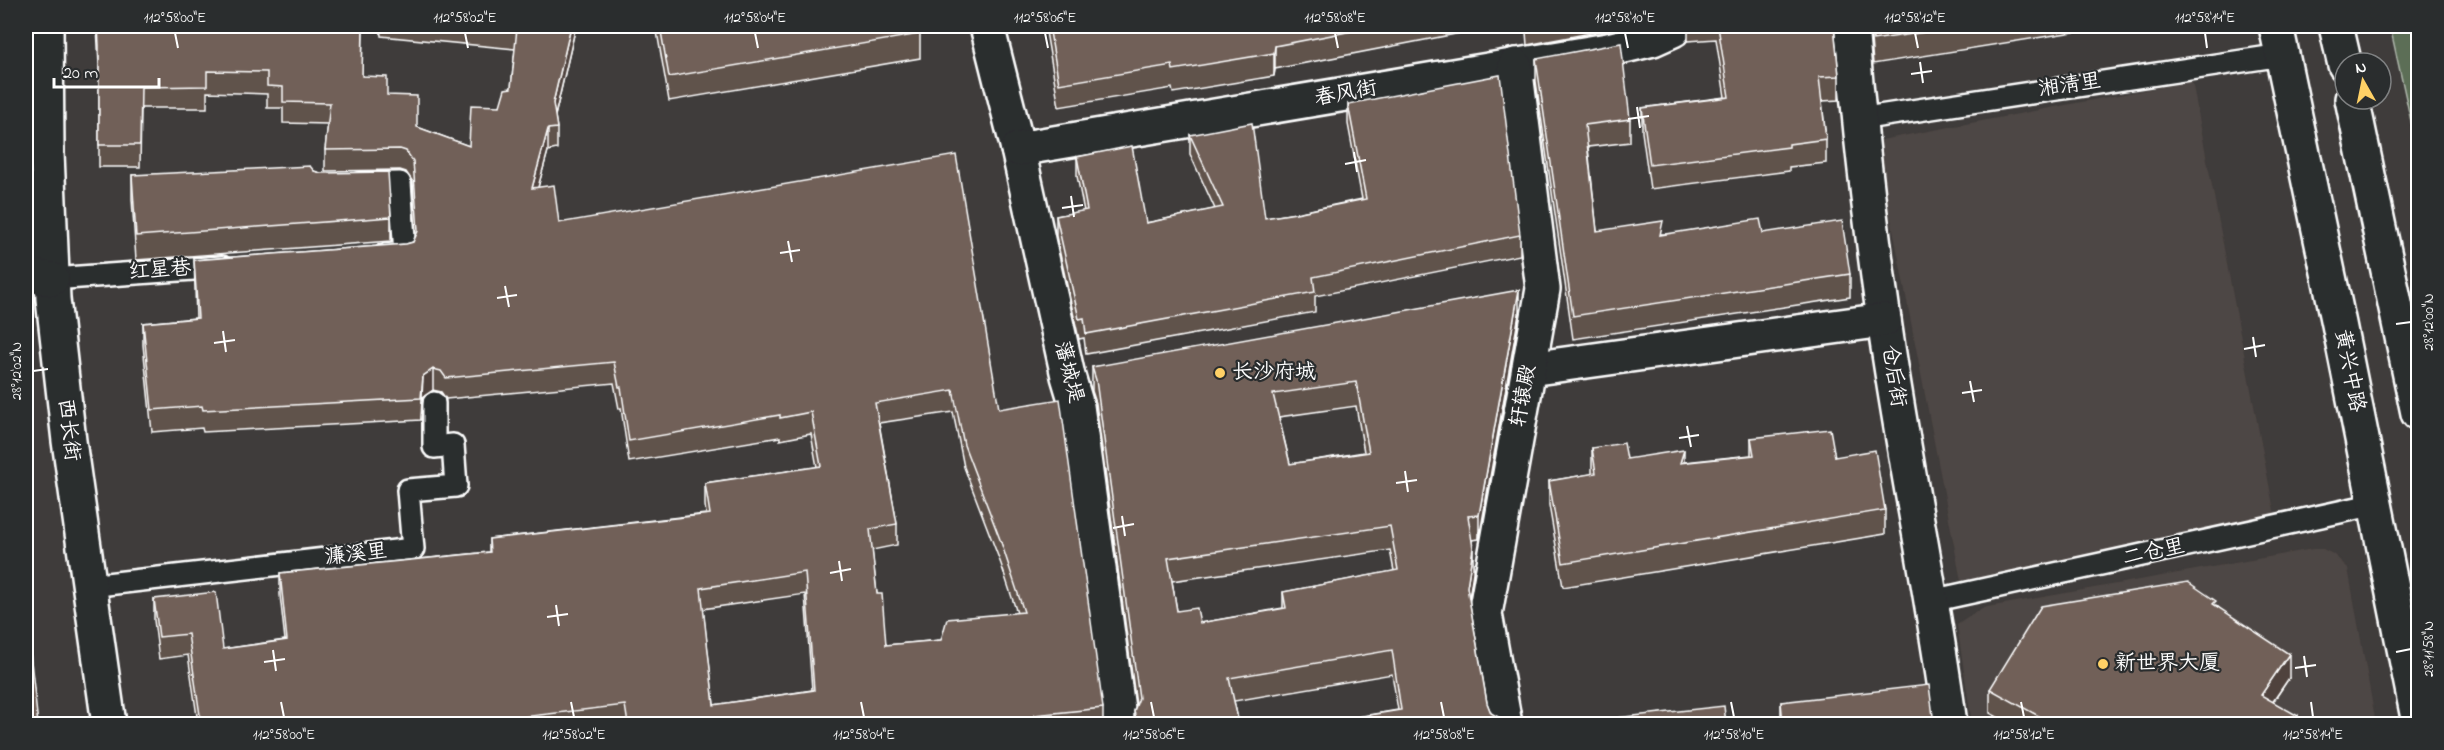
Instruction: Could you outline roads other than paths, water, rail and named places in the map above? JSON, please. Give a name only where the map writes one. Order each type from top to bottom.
[{"type":"street","name":"西长街","points":[[46,26],[47,153],[39,287],[89,586],[109,724]]},
{"type":"street","name":"藩城堤","points":[[987,26],[1018,149],[1068,376],[1077,406],[1120,724]]},
{"type":"street","name":"仓后街","points":[[1851,26],[1859,118],[1884,320],[1932,601],[1950,724]]},
{"type":"street","points":[[2336,26],[2342,51]]},
{"type":"street","name":"春风街","points":[[1018,149],[1608,50],[1653,39],[1673,28]]},
{"type":"street","name":"黄兴中路","points":[[2279,40],[2376,504],[2418,718]]},
{"type":"street","name":"轩辕殿","points":[[1505,724],[1485,614],[1544,289],[1515,65]]},
{"type":"street","points":[[2355,111],[2418,413]]},
{"type":"street","points":[[1509,296],[1544,289]]},
{"type":"street","points":[[1529,369],[1884,320]]},
{"type":"street","points":[[1068,376],[1103,370]]},
{"type":"lane","name":"湘清里","points":[[1859,118],[2279,40]]},
{"type":"lane","points":[[343,184],[400,183],[405,253],[370,256]]},
{"type":"lane","name":"红星巷","points":[[39,287],[240,265]]},
{"type":"lane","name":"濂溪里","points":[[89,586],[413,549],[408,490],[456,486],[453,445],[434,447],[434,403]]},
{"type":"lane","name":"二仓里","points":[[1932,601],[2376,504]]},
{"type":"place","name":"长沙府城","points":[[1220,373]]},
{"type":"place","name":"新世界大厦","points":[[2103,664]]}]
